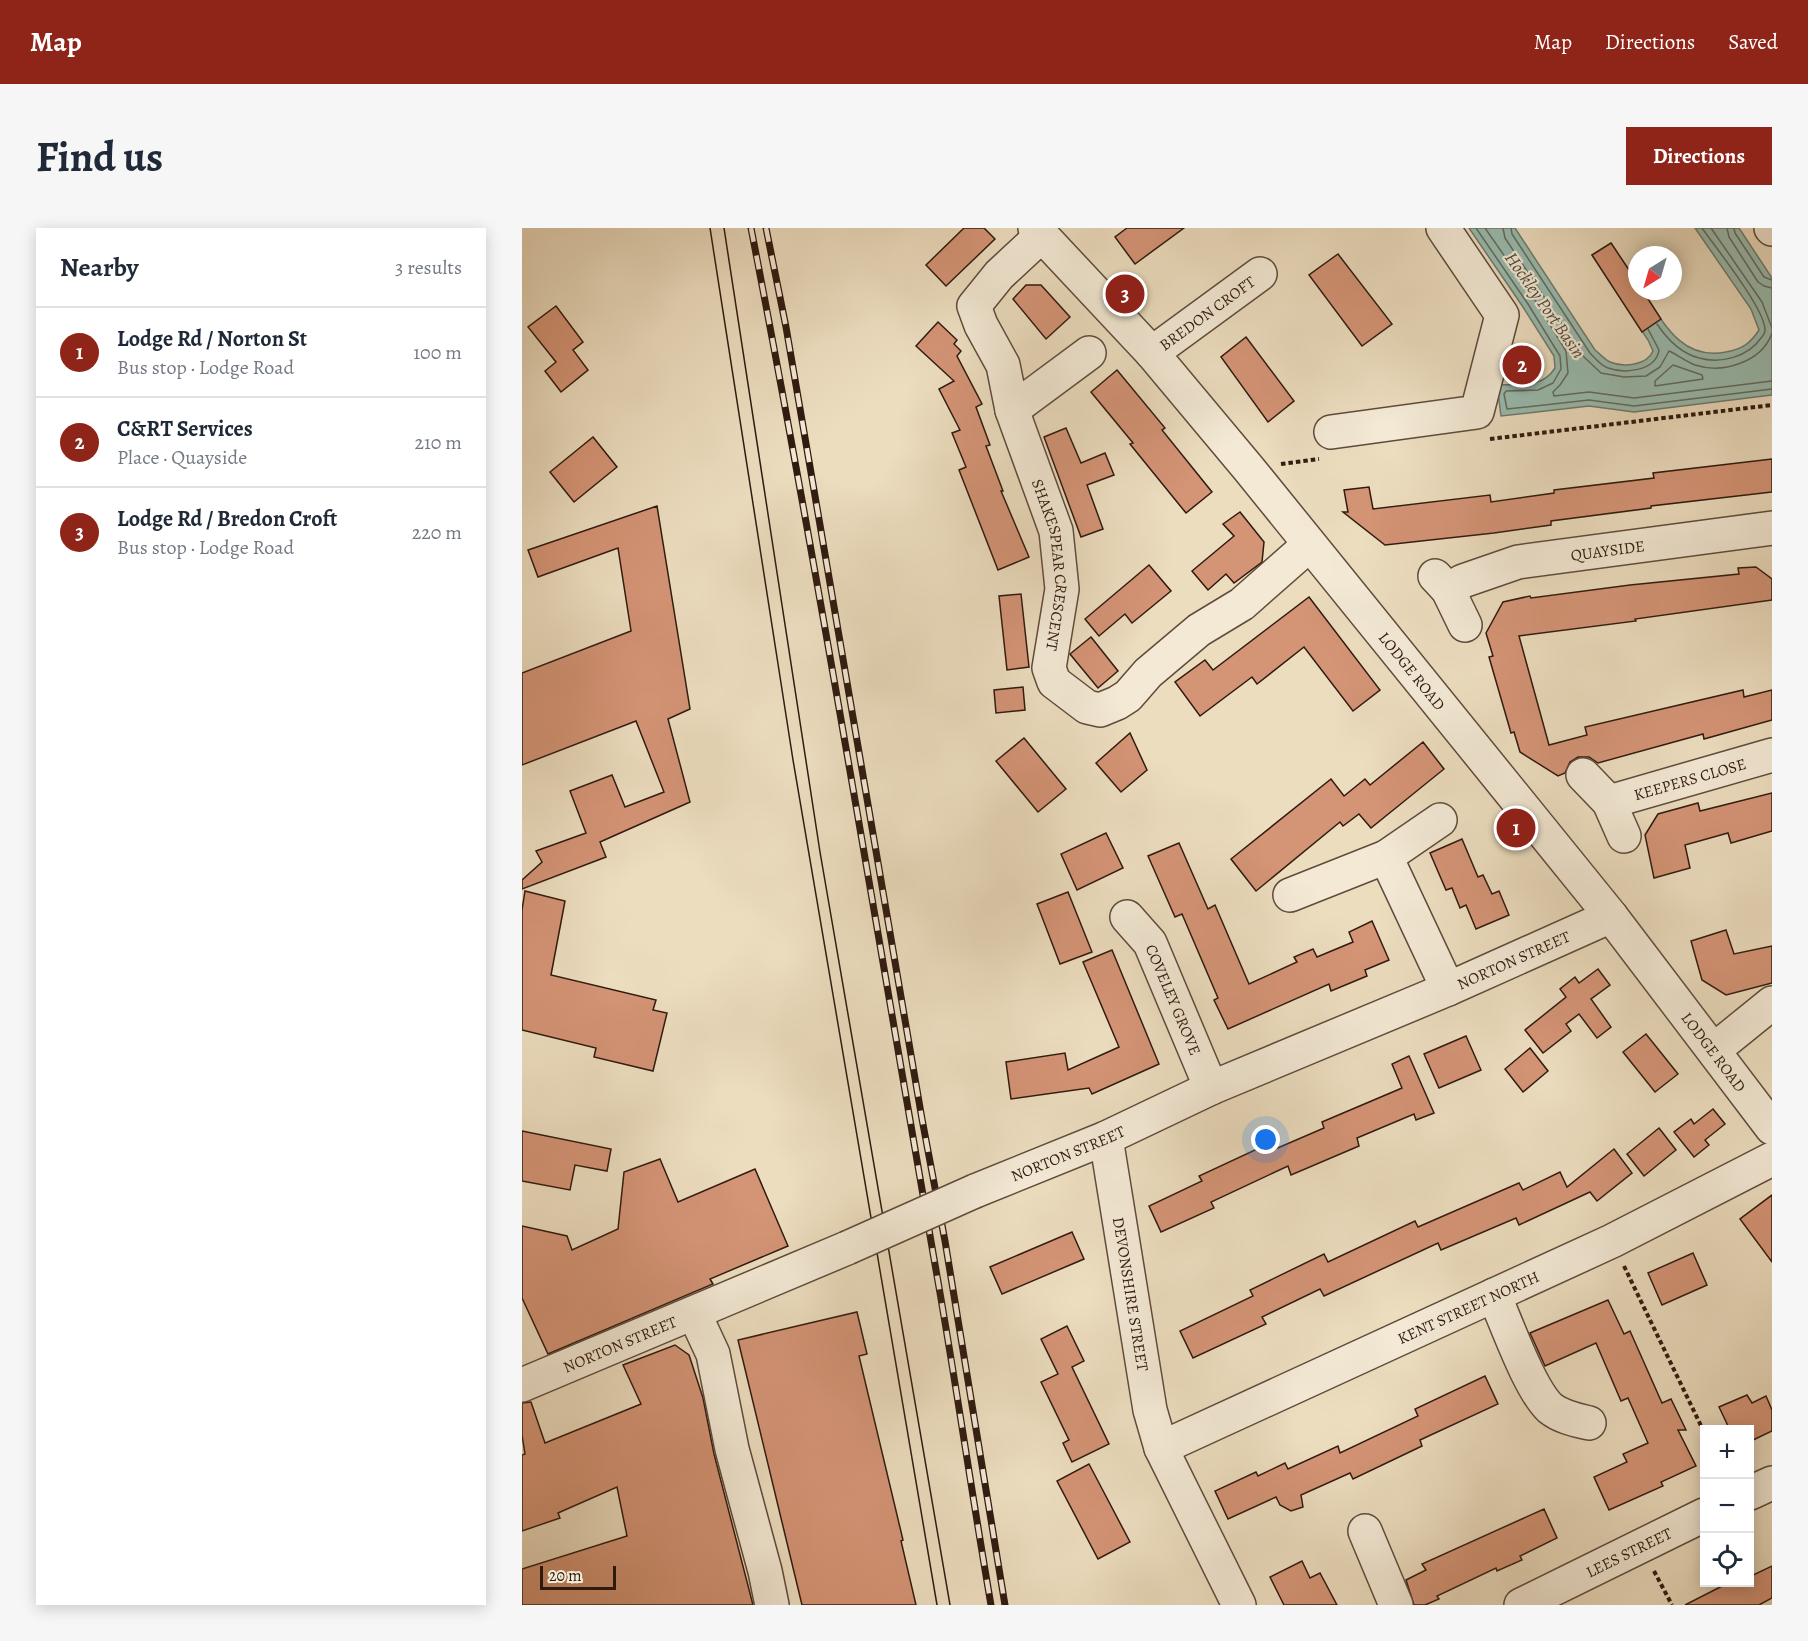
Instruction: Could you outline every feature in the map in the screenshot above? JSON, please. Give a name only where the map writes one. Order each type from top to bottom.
[{"type":"street","points":[[1329,445],[1477,412],[1502,315],[1443,228]]},
{"type":"street","name":"LODGE ROAD","points":[[1038,232],[1152,353],[1249,469],[1611,916],[1772,1128]]},
{"type":"street","name":"SHAKESPEAR CRESCENT","points":[[1038,232],[974,306],[981,325],[1003,365],[1012,410],[1056,531],[1062,589],[1049,668],[1054,682],[1087,707],[1101,710],[1117,703],[1128,696],[1156,666],[1199,630],[1242,604],[1309,545]]},
{"type":"street","name":"BREDON CROFT","points":[[1152,353],[1260,274]]},
{"type":"street","points":[[1012,410],[1089,353]]},
{"type":"street","name":"QUAYSIDE","points":[[1466,625],[1442,583],[1464,581],[1518,561],[1772,528]]},
{"type":"street","name":"KEEPERS CLOSE","points":[[1609,802],[1772,754]]},
{"type":"street","points":[[1583,775],[1609,802],[1624,836]]},
{"type":"street","points":[[1290,896],[1386,856],[1440,820]]},
{"type":"street","points":[[1386,856],[1448,989]]},
{"type":"street","name":"NORTON STREET","points":[[522,1385],[847,1248],[975,1191],[1106,1138],[1211,1088],[1448,989],[1611,916]]},
{"type":"street","name":"COVELEY GROVE","points":[[1127,917],[1150,943],[1211,1088]]},
{"type":"street","points":[[1714,1050],[1772,1003]]},
{"type":"street","name":"DEVONSHIRE STREET","points":[[1106,1138],[1150,1410],[1161,1448],[1239,1605]]},
{"type":"street","name":"KENT STREET NORTH","points":[[1161,1448],[1612,1241],[1772,1159]]},
{"type":"street","points":[[1494,1295],[1534,1386],[1551,1408],[1569,1418],[1589,1423]]},
{"type":"street","points":[[694,1313],[712,1354],[732,1449],[772,1605]]},
{"type":"street","points":[[1754,1491],[1772,1483]]},
{"type":"street","name":"LEES STREET","points":[[1521,1605],[1700,1517]]},
{"type":"street","points":[[1365,1531],[1395,1605]]},
{"type":"path","points":[[1479,440],[1772,405]]},
{"type":"path","points":[[1249,469],[1329,445]]},
{"type":"path","points":[[1612,1241],[1701,1425]]},
{"type":"path","points":[[1641,1546],[1672,1605]]},
{"type":"water","name":"Hockley Port Basin","points":[[1469,228],[1515,228],[1595,350],[1610,362],[1622,365],[1634,364],[1646,359],[1653,351],[1592,255],[1611,243],[1628,268],[1628,300],[1649,300],[1675,336],[1685,345],[1697,351],[1710,353],[1737,349],[1752,339],[1759,330],[1751,309],[1695,228],[1739,228],[1772,278],[1772,395],[1634,412],[1589,406],[1501,416],[1497,385],[1522,385],[1537,382],[1550,375],[1555,368],[1554,356]]},
{"type":"building","points":[[964,228],[984,228],[995,239],[946,286],[926,265]]},
{"type":"building","points":[[1127,228],[1184,228],[1135,264],[1115,237]]},
{"type":"building","points":[[1611,243],[1628,268],[1628,300],[1649,300],[1661,319],[1642,332],[1592,255]]},
{"type":"building","points":[[1338,254],[1392,324],[1362,346],[1309,275]]},
{"type":"building","points":[[1026,285],[1041,285],[1070,317],[1046,339],[1013,299]]},
{"type":"building","points":[[556,306],[583,342],[573,350],[588,370],[561,392],[545,371],[556,362],[528,327]]},
{"type":"building","points":[[938,322],[957,340],[954,344],[961,351],[957,356],[982,404],[976,407],[990,445],[986,446],[1003,491],[1001,491],[1029,557],[998,570],[959,470],[966,467],[952,433],[960,430],[939,389],[954,381],[916,346]]},
{"type":"building","points":[[1246,337],[1294,401],[1268,422],[1221,357]]},
{"type":"building","points":[[1117,370],[1165,428],[1162,430],[1212,492],[1186,513],[1091,392]]},
{"type":"building","points":[[1066,428],[1081,463],[1105,453],[1114,475],[1087,485],[1103,529],[1081,537],[1044,437]]},
{"type":"building","points":[[593,437],[617,467],[574,502],[550,472]]},
{"type":"building","points":[[1772,459],[1772,492],[1651,506],[1651,508],[1551,521],[1551,525],[1494,533],[1385,545],[1343,512],[1348,512],[1344,490],[1369,487],[1373,509],[1490,495],[1491,502],[1554,493],[1554,490],[1654,478],[1653,473]]},
{"type":"building","points":[[657,506],[690,709],[668,719],[690,802],[600,842],[606,857],[522,889],[522,880],[542,862],[536,851],[586,833],[570,791],[612,775],[625,807],[664,792],[636,721],[522,765],[522,673],[631,631],[618,548],[538,577],[528,550]]},
{"type":"building","points":[[1240,512],[1264,542],[1262,562],[1234,583],[1226,574],[1208,590],[1192,571],[1234,536],[1223,524]]},
{"type":"building","points":[[1149,565],[1171,591],[1132,623],[1125,614],[1099,636],[1085,619]]},
{"type":"building","points":[[1756,567],[1772,579],[1772,600],[1519,636],[1549,745],[1587,735],[1585,727],[1743,690],[1744,697],[1772,690],[1772,720],[1704,739],[1703,734],[1598,763],[1589,757],[1578,757],[1570,762],[1565,773],[1558,776],[1520,752],[1514,732],[1511,733],[1489,657],[1493,656],[1486,633],[1503,602],[1530,596],[1531,598],[1739,574],[1738,568]]},
{"type":"building","points":[[1021,594],[1029,667],[1007,670],[999,596]]},
{"type":"building","points":[[1309,597],[1380,690],[1353,711],[1304,647],[1257,684],[1252,677],[1200,716],[1175,682],[1205,660],[1213,670]]},
{"type":"building","points":[[1091,637],[1118,671],[1098,688],[1070,654]]},
{"type":"building","points":[[1023,687],[1025,710],[996,713],[994,690]]},
{"type":"building","points":[[1130,733],[1147,770],[1121,792],[1096,763]]},
{"type":"building","points":[[1024,738],[1066,789],[1038,812],[996,761]]},
{"type":"building","points":[[1423,742],[1444,769],[1371,828],[1359,814],[1343,826],[1340,822],[1256,891],[1231,859],[1331,779],[1344,796],[1365,779],[1370,785]]},
{"type":"building","points":[[1772,793],[1772,831],[1731,843],[1728,833],[1685,845],[1690,868],[1654,878],[1645,835],[1658,814],[1698,803],[1700,811]]},
{"type":"building","points":[[1106,833],[1123,868],[1077,890],[1061,854]]},
{"type":"building","points":[[1462,839],[1478,877],[1483,875],[1492,894],[1499,891],[1509,915],[1476,929],[1466,905],[1460,908],[1452,888],[1446,890],[1430,853]]},
{"type":"building","points":[[1179,843],[1208,909],[1215,905],[1249,984],[1297,962],[1294,957],[1313,949],[1317,957],[1353,942],[1349,932],[1372,921],[1389,960],[1365,970],[1367,976],[1331,991],[1329,984],[1228,1029],[1214,1000],[1218,998],[1182,914],[1175,917],[1148,856]]},
{"type":"building","points":[[525,891],[565,901],[551,975],[656,1000],[653,1010],[667,1013],[653,1071],[594,1057],[596,1048],[522,1030],[522,910]]},
{"type":"building","points":[[1068,892],[1092,952],[1060,964],[1037,904]]},
{"type":"building","points":[[1726,930],[1734,954],[1772,946],[1772,983],[1726,995],[1702,980],[1691,941]]},
{"type":"building","points":[[1112,950],[1159,1064],[1092,1094],[1089,1088],[1011,1099],[1006,1062],[1065,1053],[1068,1070],[1119,1047],[1083,962]]},
{"type":"building","points":[[1598,969],[1610,985],[1591,999],[1611,1027],[1597,1038],[1579,1014],[1566,1024],[1571,1031],[1543,1053],[1525,1030],[1566,997],[1560,989],[1575,977],[1579,983]]},
{"type":"building","points":[[1646,1034],[1678,1074],[1655,1092],[1623,1052]]},
{"type":"building","points":[[1466,1036],[1481,1070],[1439,1088],[1424,1054]]},
{"type":"building","points":[[1530,1048],[1548,1071],[1523,1092],[1505,1069]]},
{"type":"building","points":[[1409,1056],[1434,1113],[1416,1120],[1414,1114],[1357,1138],[1359,1146],[1291,1175],[1288,1166],[1211,1202],[1214,1208],[1161,1232],[1149,1206],[1202,1181],[1199,1176],[1270,1143],[1273,1150],[1324,1128],[1322,1122],[1402,1088],[1392,1064]]},
{"type":"building","points":[[1713,1109],[1725,1124],[1705,1140],[1709,1145],[1694,1157],[1674,1132],[1691,1119],[1694,1124]]},
{"type":"building","points":[[1659,1128],[1676,1150],[1644,1176],[1627,1154]]},
{"type":"building","points":[[522,1131],[611,1149],[607,1171],[575,1165],[570,1190],[522,1181]]},
{"type":"building","points":[[1614,1149],[1632,1173],[1597,1201],[1590,1192],[1519,1225],[1516,1218],[1441,1250],[1438,1243],[1324,1296],[1320,1289],[1262,1317],[1266,1324],[1193,1358],[1180,1331],[1253,1296],[1250,1290],[1324,1254],[1328,1262],[1415,1221],[1418,1227],[1519,1183],[1523,1190],[1560,1172],[1567,1187]]},
{"type":"building","points":[[660,1159],[678,1202],[755,1169],[788,1246],[710,1279],[713,1284],[548,1354],[522,1298],[522,1226],[567,1236],[572,1250],[618,1229],[624,1172]]},
{"type":"building","points":[[1772,1195],[1772,1262],[1740,1219]]},
{"type":"building","points":[[1072,1232],[1084,1259],[1002,1294],[990,1267]]},
{"type":"building","points":[[1693,1253],[1707,1285],[1662,1305],[1648,1273]]},
{"type":"building","points":[[1608,1300],[1624,1334],[1630,1331],[1662,1403],[1671,1399],[1686,1430],[1678,1430],[1696,1466],[1661,1482],[1663,1486],[1609,1510],[1594,1477],[1627,1462],[1623,1454],[1648,1443],[1628,1398],[1621,1401],[1596,1343],[1545,1366],[1530,1333]]},
{"type":"building","points":[[857,1312],[867,1354],[859,1356],[903,1540],[901,1541],[916,1605],[802,1605],[738,1340]]},
{"type":"building","points":[[1067,1326],[1084,1361],[1072,1367],[1109,1444],[1072,1462],[1063,1443],[1069,1440],[1041,1382],[1058,1374],[1041,1339]]},
{"type":"building","points":[[675,1345],[689,1355],[703,1398],[714,1454],[753,1605],[522,1605],[522,1569],[627,1536],[617,1487],[558,1513],[560,1518],[522,1531],[522,1455],[525,1454],[522,1435],[522,1403],[531,1402],[545,1443],[641,1404],[623,1365]]},
{"type":"building","points":[[1485,1376],[1498,1404],[1420,1440],[1422,1446],[1353,1479],[1350,1473],[1301,1495],[1303,1507],[1291,1511],[1280,1505],[1276,1497],[1228,1519],[1215,1491],[1256,1472],[1258,1476],[1285,1463],[1288,1469],[1338,1446],[1340,1453],[1418,1416],[1415,1409]]},
{"type":"building","points":[[1747,1395],[1752,1403],[1766,1396],[1772,1410],[1772,1431],[1754,1440],[1754,1425],[1728,1425],[1719,1407]]},
{"type":"building","points":[[1089,1464],[1130,1542],[1098,1559],[1057,1481]]},
{"type":"building","points":[[1544,1509],[1557,1538],[1520,1556],[1522,1560],[1497,1571],[1496,1568],[1437,1596],[1439,1599],[1425,1605],[1414,1605],[1406,1580],[1426,1570],[1422,1564]]},
{"type":"building","points":[[1302,1561],[1310,1578],[1320,1573],[1337,1605],[1284,1605],[1270,1577]]},
{"type":"building","points":[[1772,1566],[1772,1598],[1759,1605],[1685,1605],[1720,1587],[1754,1587],[1754,1575]]},
{"type":"tram line","points":[[710,228],[793,760],[937,1605]]},
{"type":"tram line","points":[[724,228],[820,852],[950,1605]]},
{"type":"railway","points":[[751,228],[848,760],[947,1332],[991,1605]]},
{"type":"railway","points":[[766,228],[786,327],[945,1241],[1005,1605]]},
{"type":"place","name":"Lodge Rd / Bredon Croft","points":[[1125,294]]},
{"type":"place","name":"C&RT Services","points":[[1522,365]]},
{"type":"place","name":"Lodge Rd / Norton St","points":[[1516,828]]}]
